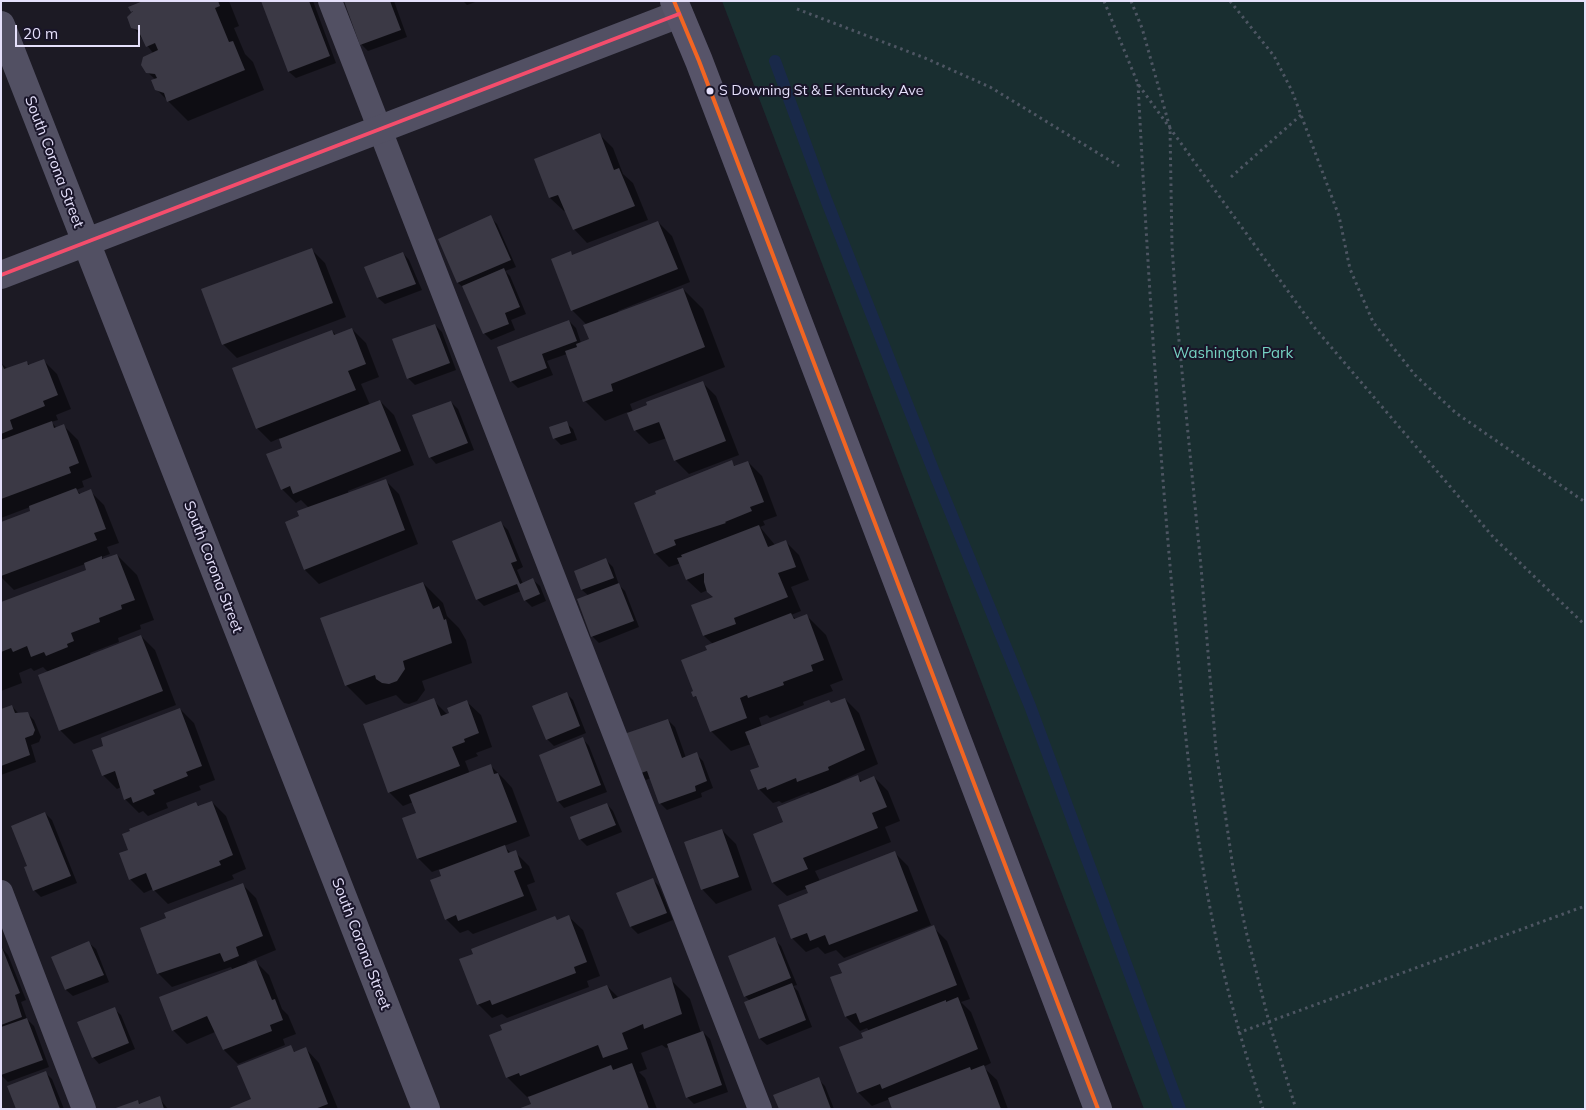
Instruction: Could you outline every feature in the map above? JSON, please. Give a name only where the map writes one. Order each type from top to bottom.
[{"type":"main road","points":[[676,8],[700,61],[1098,1109]]},
{"type":"street","points":[[1,275],[379,128],[676,8]]},
{"type":"street","name":"South Corona Street","points":[[1,25],[426,1109]]},
{"type":"lane","points":[[330,1],[760,1109]]},
{"type":"lane","points":[[1,892],[84,1109]]},
{"type":"path","points":[[1104,1],[1138,84],[1314,327],[1494,538],[1585,625]]},
{"type":"path","points":[[1131,1],[1142,28],[1170,128],[1172,246],[1176,311],[1202,567],[1208,677],[1216,750],[1244,922],[1269,1022],[1296,1109]]},
{"type":"path","points":[[1230,1],[1274,56],[1292,91],[1340,216],[1350,269],[1373,322],[1415,375],[1456,413],[1585,502]]},
{"type":"path","points":[[797,9],[925,58],[990,87],[1119,166]]},
{"type":"path","points":[[1138,84],[1155,397],[1186,736],[1204,873],[1214,929],[1238,1033],[1263,1109]]},
{"type":"path","points":[[1230,178],[1301,115]]},
{"type":"path","points":[[1238,1033],[1585,906]]},
{"type":"green space","name":"Washington Park","points":[[722,1],[1585,1],[1585,1109],[1144,1109]]},
{"type":"building","points":[[143,1],[218,1],[220,6],[215,8],[229,42],[233,41],[245,70],[167,102],[164,93],[155,90],[151,80],[157,78],[155,74],[146,73],[141,65],[143,57],[158,50],[155,43],[146,47],[138,30],[131,28],[127,17],[133,11],[131,12],[128,7]]},
{"type":"building","points":[[261,1],[309,1],[330,56],[288,72]]},
{"type":"building","points":[[344,1],[390,1],[401,30],[360,45]]},
{"type":"building","points":[[600,133],[614,170],[619,168],[635,206],[573,230],[558,195],[549,198],[534,159]]},
{"type":"building","points":[[491,215],[511,260],[457,283],[438,239]]},
{"type":"building","points":[[658,221],[678,269],[571,311],[551,259],[571,251],[572,255]]},
{"type":"building","points":[[312,248],[333,303],[222,345],[201,289]]},
{"type":"building","points":[[403,252],[416,284],[377,298],[364,267]]},
{"type":"building","points":[[504,268],[520,307],[505,313],[509,324],[483,334],[462,286]]},
{"type":"building","points":[[683,288],[705,347],[611,384],[613,391],[583,402],[565,351],[577,347],[576,344],[589,339],[583,325]]},
{"type":"building","points":[[569,320],[577,341],[542,354],[547,368],[510,382],[497,347]]},
{"type":"building","points":[[435,324],[450,363],[407,379],[392,339]]},
{"type":"building","points":[[352,328],[366,364],[348,371],[356,390],[256,429],[232,368],[332,330],[334,335]]},
{"type":"building","points":[[44,359],[58,395],[43,401],[45,406],[10,420],[13,429],[1,434],[1,362],[4,369],[27,361],[28,365]]},
{"type":"building","points":[[703,381],[726,441],[674,461],[659,422],[634,431],[627,413],[647,405],[646,402]]},
{"type":"building","points":[[380,400],[401,451],[293,494],[290,486],[281,490],[266,454],[282,448],[279,439]]},
{"type":"building","points":[[451,401],[468,443],[429,458],[412,415]]},
{"type":"building","points":[[52,421],[54,428],[64,424],[79,463],[69,467],[71,473],[1,499],[1,440]]},
{"type":"building","points":[[567,421],[571,433],[553,439],[549,427]]},
{"type":"building","points":[[732,460],[734,466],[748,461],[764,502],[750,507],[752,511],[726,523],[674,540],[676,545],[654,554],[634,503],[656,494],[655,491]]},
{"type":"building","points":[[386,479],[405,530],[304,570],[285,522],[299,516],[297,511]]},
{"type":"building","points":[[76,488],[79,494],[91,489],[106,529],[94,533],[97,540],[1,576],[1,522],[30,511],[29,506]]},
{"type":"building","points":[[501,521],[517,561],[511,563],[520,584],[533,578],[540,594],[524,601],[517,584],[476,600],[452,541]]},
{"type":"building","points":[[759,525],[768,547],[786,540],[796,567],[778,573],[788,597],[734,618],[736,624],[703,636],[691,605],[713,597],[707,592],[704,573],[686,580],[677,558]]},
{"type":"building","points":[[117,554],[135,600],[121,605],[122,609],[99,618],[100,622],[71,633],[74,641],[67,644],[68,647],[46,656],[44,652],[31,657],[27,646],[13,652],[11,648],[1,652],[1,602],[86,570],[84,563],[102,556],[102,559]]},
{"type":"building","points":[[606,558],[614,578],[581,590],[574,571]]},
{"type":"building","points":[[423,582],[433,609],[439,606],[444,620],[446,619],[452,643],[403,661],[405,669],[397,681],[389,684],[382,683],[376,679],[375,675],[345,686],[320,618]]},
{"type":"building","points":[[619,583],[634,621],[591,637],[577,599]]},
{"type":"building","points":[[791,613],[794,619],[807,614],[824,660],[811,665],[813,671],[783,682],[784,685],[748,698],[747,695],[740,698],[747,718],[710,732],[696,696],[693,697],[691,692],[693,691],[681,660],[707,650],[705,646]]},
{"type":"building","points":[[141,635],[163,691],[59,731],[38,675]]},
{"type":"building","points":[[567,692],[580,726],[546,740],[532,706]]},
{"type":"building","points":[[434,698],[441,716],[449,713],[447,708],[467,700],[479,733],[464,739],[465,742],[452,747],[460,766],[388,793],[363,724]]},
{"type":"building","points":[[845,698],[865,750],[828,767],[829,770],[797,782],[796,778],[767,790],[766,787],[758,790],[750,770],[759,767],[745,732],[829,700],[831,703]]},
{"type":"building","points":[[12,705],[15,713],[28,712],[35,730],[33,735],[25,738],[30,755],[1,766],[1,709]]},
{"type":"building","points":[[180,708],[202,766],[186,772],[188,776],[153,790],[155,794],[133,803],[131,797],[124,800],[115,771],[102,776],[92,750],[103,746],[101,738]]},
{"type":"building","points":[[668,719],[682,758],[697,752],[707,781],[695,786],[696,791],[659,804],[647,771],[638,774],[624,734]]},
{"type":"building","points":[[583,737],[601,785],[557,802],[539,755]]},
{"type":"building","points":[[491,764],[494,774],[498,773],[517,822],[417,859],[402,818],[416,813],[409,795]]},
{"type":"building","points":[[858,775],[860,782],[874,776],[887,807],[872,813],[878,828],[803,858],[808,869],[772,883],[753,834],[783,822],[777,807]]},
{"type":"building","points":[[212,801],[233,855],[219,861],[221,865],[153,891],[146,873],[129,880],[119,853],[128,850],[122,834],[130,831],[129,829],[196,802],[198,806]]},
{"type":"building","points":[[607,803],[616,825],[579,840],[570,817]]},
{"type":"building","points":[[45,812],[71,876],[33,891],[24,867],[27,866],[11,826]]},
{"type":"building","points":[[722,829],[739,877],[701,890],[684,842]]},
{"type":"building","points":[[505,845],[508,853],[516,850],[522,868],[514,871],[524,896],[458,921],[456,915],[445,920],[430,880],[441,876],[439,870]]},
{"type":"building","points":[[895,851],[918,911],[829,945],[825,935],[810,941],[807,933],[791,939],[778,905],[808,893],[805,886]]},
{"type":"building","points":[[653,878],[667,913],[630,927],[616,893]]},
{"type":"building","points":[[243,883],[263,936],[236,947],[239,956],[224,962],[220,953],[157,974],[140,928],[166,918],[164,913]]},
{"type":"building","points":[[569,915],[587,962],[574,967],[576,973],[492,1005],[490,1000],[477,1005],[459,959],[473,954],[471,949],[555,916],[557,920]]},
{"type":"building","points":[[934,925],[957,985],[860,1023],[856,1013],[845,1017],[830,977],[842,973],[838,964]]},
{"type":"building","points":[[775,937],[791,978],[744,997],[728,956]]},
{"type":"building","points":[[89,941],[104,975],[65,990],[51,957]]},
{"type":"building","points":[[1,945],[20,993],[15,995],[22,1017],[1,1025]]},
{"type":"building","points":[[256,960],[272,1000],[275,999],[283,1020],[270,1025],[272,1031],[223,1050],[207,1016],[172,1031],[159,997]]},
{"type":"building","points":[[671,977],[682,1014],[644,1029],[643,1024],[622,1033],[628,1049],[603,1058],[598,1045],[520,1076],[519,1073],[506,1078],[489,1035],[502,1030],[500,1025],[607,985],[613,999]]},
{"type":"building","points":[[792,983],[806,1020],[759,1039],[744,1002]]},
{"type":"building","points":[[958,997],[978,1049],[882,1089],[880,1084],[857,1093],[839,1047],[863,1038],[861,1033]]},
{"type":"building","points":[[115,1007],[129,1043],[92,1058],[77,1022]]},
{"type":"building","points":[[27,1018],[43,1060],[1,1075],[1,1027]]},
{"type":"building","points":[[703,1031],[722,1085],[686,1098],[667,1044]]},
{"type":"building","points":[[291,1045],[294,1052],[306,1047],[328,1104],[315,1109],[227,1109],[251,1099],[237,1066]]},
{"type":"building","points":[[632,1063],[649,1109],[518,1109],[531,1104],[528,1097],[611,1065],[613,1070]]},
{"type":"building","points":[[984,1065],[1001,1109],[892,1109],[888,1098],[970,1067],[971,1070]]},
{"type":"building","points":[[46,1071],[60,1109],[16,1109],[7,1086]]},
{"type":"building","points":[[819,1077],[831,1109],[779,1109],[773,1095]]},
{"type":"building","points":[[160,1096],[164,1109],[113,1109],[138,1100],[139,1104]]},
{"type":"waterway","points":[[775,61],[827,202],[934,472],[1030,706],[1180,1109]]},
{"type":"transit line","points":[[674,1],[699,61],[1098,1109]]},
{"type":"transit line","points":[[1,275],[679,14]]},
{"type":"place","name":"S Downing St & E Kentucky Ave","points":[[710,91]]}]
